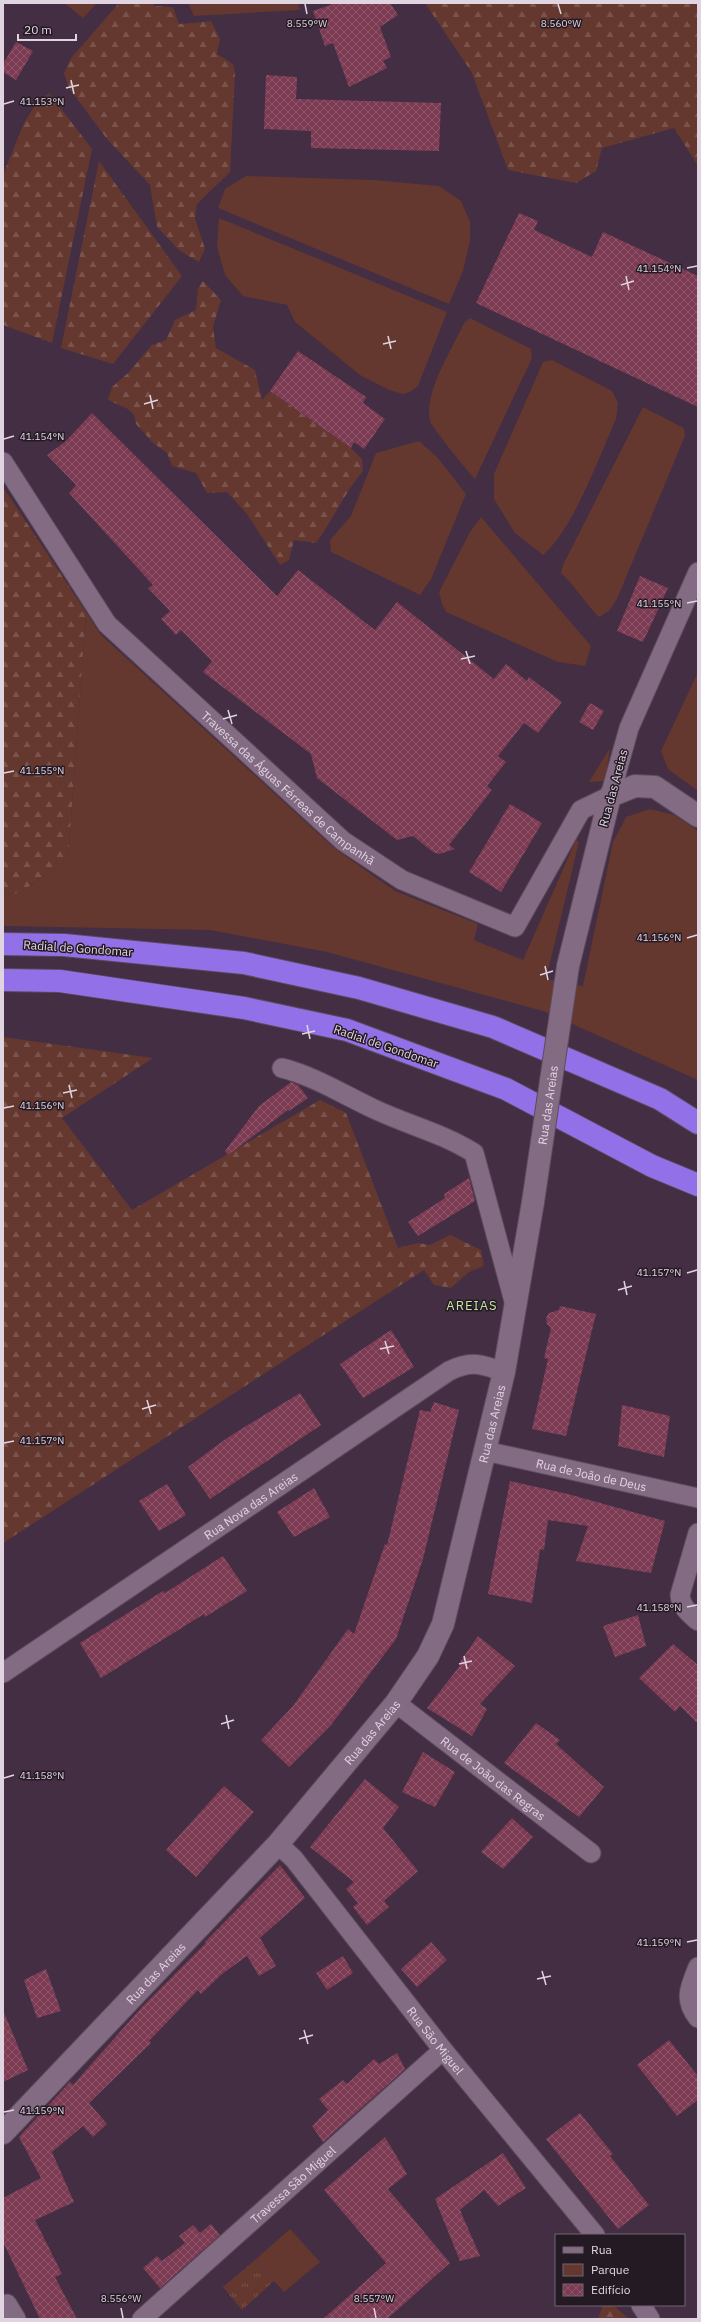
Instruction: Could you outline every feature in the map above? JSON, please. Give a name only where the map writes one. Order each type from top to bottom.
[{"type":"highway","name":"Radial de Gondomar","points":[[3,944],[64,945],[244,963],[359,988],[493,1028],[660,1099],[698,1123]]},
{"type":"highway","name":"Radial de Gondomar","points":[[3,980],[60,981],[244,1008],[347,1030],[506,1090],[652,1166],[698,1185]]},
{"type":"highway","points":[[660,1099],[698,1112]]},
{"type":"highway","points":[[652,1166],[698,1199]]},
{"type":"street","name":"Travessa das Águas Férreas de Campanhã","points":[[3,462],[107,624],[343,841],[402,880],[515,927],[581,810],[610,796]]},
{"type":"street","name":"Rua das Areias","points":[[3,2133],[278,1844],[396,1703],[428,1656],[443,1624],[504,1372],[533,1202],[568,966],[610,796],[629,728],[698,572]]},
{"type":"street","points":[[610,796],[635,786],[654,787],[698,816]]},
{"type":"street","points":[[282,1068],[297,1072],[376,1110],[452,1139],[474,1153],[515,1304]]},
{"type":"street","name":"Rua Nova das Areias","points":[[3,1672],[449,1371],[463,1364],[482,1364],[504,1372]]},
{"type":"street","name":"Rua de João de Deus","points":[[485,1451],[698,1498]]},
{"type":"street","points":[[698,1533],[680,1595],[681,1602],[686,1610],[698,1620]]},
{"type":"street","name":"Rua de João das Regras","points":[[396,1703],[591,1853]]},
{"type":"street","name":"Rua São Miguel","points":[[278,1844],[294,1859],[443,2050],[594,2234]]},
{"type":"street","points":[[695,2014],[688,1990],[698,1967]]},
{"type":"street","name":"Travessa São Miguel","points":[[142,2319],[443,2050]]},
{"type":"street","points":[[642,2306],[650,2319]]},
{"type":"green space","points":[[64,3],[97,3],[83,18]]},
{"type":"green space","points":[[119,3],[152,3],[155,6],[173,7],[179,24],[211,21],[220,39],[217,54],[233,64],[235,73],[230,172],[197,204],[195,218],[205,249],[199,262],[180,251],[157,227],[150,185],[107,139],[69,88],[64,73],[71,58]]},
{"type":"green space","points":[[188,3],[298,3],[300,10],[194,16]]},
{"type":"green space","points":[[425,3],[698,3],[698,166],[674,128],[602,148],[596,171],[576,183],[508,170],[472,73]]},
{"type":"green space","points":[[49,93],[92,149],[52,343],[3,325],[3,175],[24,123],[37,102]]},
{"type":"green space","points":[[99,161],[182,276],[113,364],[61,348]]},
{"type":"green space","points":[[246,176],[375,180],[439,186],[461,201],[470,222],[470,241],[463,271],[449,304],[218,208],[225,189]]},
{"type":"green space","points":[[219,218],[447,312],[418,386],[410,392],[403,394],[389,390],[360,375],[295,322],[287,305],[243,296],[225,275],[217,247]]},
{"type":"green space","points":[[203,281],[221,300],[213,327],[216,348],[255,370],[262,400],[270,391],[351,448],[362,459],[363,471],[350,488],[316,543],[294,540],[289,560],[280,565],[247,514],[227,492],[207,493],[196,473],[172,466],[167,453],[152,442],[136,424],[134,415],[128,409],[108,400],[112,387],[128,373],[152,345],[166,340],[175,320],[196,310],[198,288]]},
{"type":"green space","points":[[470,318],[531,349],[532,358],[475,479],[433,426],[430,421],[429,410],[431,398],[440,371],[464,323]]},
{"type":"green space","points":[[552,360],[612,391],[618,403],[616,419],[575,511],[565,528],[543,555],[515,533],[494,499],[494,474],[543,362]]},
{"type":"green space","points":[[643,407],[684,428],[685,436],[617,599],[609,611],[599,617],[561,573],[563,565]]},
{"type":"green space","points":[[419,441],[437,457],[466,494],[431,579],[420,595],[331,552],[330,540],[351,516],[376,453]]},
{"type":"green space","points":[[3,487],[86,612],[68,860],[20,893],[3,895]]},
{"type":"green space","points":[[481,517],[591,646],[585,666],[558,662],[446,612],[439,592],[470,532]]},
{"type":"green space","points":[[86,612],[100,634],[334,848],[395,891],[478,924],[474,940],[523,960],[576,840],[579,842],[546,979],[583,986],[613,842],[626,817],[650,809],[674,815],[698,831],[698,1080],[543,1011],[327,952],[210,930],[3,926],[3,895],[20,893],[68,860]]},
{"type":"green space","points":[[698,672],[698,791],[668,769],[661,751]]},
{"type":"green space","points":[[610,748],[605,781],[589,782]]},
{"type":"green space","points":[[3,1037],[153,1058],[62,1118],[132,1210],[320,1100],[346,1113],[398,1248],[418,1243],[430,1245],[450,1235],[481,1250],[484,1266],[469,1272],[451,1288],[434,1285],[424,1270],[3,1543]]},
{"type":"green space","points":[[290,2229],[320,2262],[284,2292],[255,2260]]},
{"type":"green space","points":[[255,2260],[274,2281],[242,2310],[223,2287]]},
{"type":"green space","points":[[603,2306],[614,2306],[629,2319],[598,2319]]},
{"type":"building","points":[[336,3],[390,3],[398,15],[380,27],[391,57],[383,61],[387,68],[349,87],[333,43],[325,46],[313,11]]},
{"type":"building","points":[[16,42],[33,51],[16,80],[3,72],[3,64]]},
{"type":"building","points":[[266,75],[297,77],[296,99],[441,103],[439,151],[311,148],[311,131],[264,129]]},
{"type":"building","points":[[519,213],[538,221],[534,230],[592,257],[603,232],[698,276],[698,407],[476,303]]},
{"type":"building","points":[[298,351],[366,397],[363,403],[385,419],[364,449],[354,442],[351,448],[270,391]]},
{"type":"building","points":[[92,413],[277,596],[298,570],[375,630],[397,602],[494,679],[506,664],[527,681],[529,677],[562,702],[538,733],[524,723],[498,756],[506,762],[487,786],[492,790],[449,845],[455,849],[439,854],[433,852],[413,836],[397,840],[317,778],[311,754],[203,672],[212,661],[181,630],[176,635],[161,619],[170,611],[148,588],[153,585],[69,493],[76,485],[47,455],[66,441]]},
{"type":"building","points":[[640,576],[668,588],[643,642],[617,631]]},
{"type":"building","points":[[590,703],[604,711],[593,730],[579,722]]},
{"type":"building","points":[[510,804],[542,823],[501,892],[469,872]]},
{"type":"building","points":[[291,1082],[298,1085],[308,1098],[289,1111],[288,1110],[228,1155],[225,1151],[259,1106]]},
{"type":"building","points":[[469,1178],[475,1201],[418,1236],[408,1222],[445,1198],[444,1194]]},
{"type":"building","points":[[560,1306],[596,1314],[566,1436],[532,1429],[548,1359],[544,1358],[551,1328],[547,1324],[546,1318],[549,1313],[559,1310]]},
{"type":"building","points":[[391,1330],[414,1367],[363,1398],[340,1364]]},
{"type":"building","points":[[300,1393],[321,1425],[210,1499],[188,1467],[227,1438]]},
{"type":"building","points":[[434,1402],[459,1410],[423,1559],[396,1639],[331,1725],[289,1767],[261,1740],[293,1706],[348,1629],[354,1634],[385,1544],[387,1545],[420,1410],[430,1412]]},
{"type":"building","points":[[622,1405],[670,1416],[664,1457],[618,1446]]},
{"type":"building","points":[[510,1481],[568,1494],[665,1521],[651,1573],[576,1561],[588,1526],[548,1520],[544,1550],[540,1549],[532,1603],[488,1594]]},
{"type":"building","points":[[167,1484],[186,1515],[159,1531],[139,1501]]},
{"type":"building","points":[[314,1488],[330,1517],[294,1537],[277,1512]]},
{"type":"building","points":[[223,1556],[247,1591],[205,1617],[204,1614],[101,1678],[80,1643],[163,1591],[165,1593]]},
{"type":"building","points":[[638,1615],[646,1646],[615,1657],[603,1626]]},
{"type":"building","points":[[478,1636],[515,1666],[480,1704],[487,1709],[472,1736],[427,1708],[462,1663],[460,1662]]},
{"type":"building","points":[[673,1644],[698,1665],[698,1724],[680,1706],[675,1712],[639,1678]]},
{"type":"building","points":[[536,1723],[560,1740],[556,1744],[604,1787],[579,1817],[504,1763]]},
{"type":"building","points":[[423,1752],[455,1772],[435,1807],[402,1792]]},
{"type":"building","points":[[365,1779],[399,1807],[383,1828],[418,1871],[384,1901],[389,1907],[367,1925],[353,1907],[358,1903],[346,1889],[354,1882],[310,1847]]},
{"type":"building","points":[[224,1786],[254,1812],[196,1877],[166,1850]]},
{"type":"building","points":[[512,1818],[533,1837],[503,1869],[481,1852]]},
{"type":"building","points":[[280,1865],[305,1898],[260,1938],[276,1966],[259,1976],[247,1956],[222,1974],[201,1994],[198,1990],[149,2041],[151,2043],[89,2103],[107,2124],[93,2137],[83,2126],[52,2152],[74,2202],[35,2220],[62,2274],[55,2277],[77,2319],[40,2319],[3,2242],[3,2198],[41,2178],[19,2137],[70,2082],[73,2085],[142,2007],[206,1943],[205,1942]]},
{"type":"building","points":[[431,1942],[447,1960],[417,1987],[401,1969]]},
{"type":"building","points":[[343,1956],[353,1973],[327,1990],[316,1973]]},
{"type":"building","points":[[46,1969],[61,2011],[37,2018],[24,1980]]},
{"type":"building","points":[[3,2010],[28,2070],[3,2082]]},
{"type":"building","points":[[669,2040],[698,2076],[698,2100],[677,2116],[637,2065]]},
{"type":"building","points":[[397,2053],[405,2069],[323,2142],[312,2126],[328,2110],[319,2099],[343,2080],[347,2084],[374,2059],[379,2064]]},
{"type":"building","points":[[580,2113],[613,2154],[610,2156],[649,2205],[618,2229],[546,2139]]},
{"type":"building","points":[[385,2137],[407,2174],[388,2189],[450,2263],[387,2319],[323,2319],[386,2263],[324,2190]]},
{"type":"building","points":[[503,2153],[526,2188],[498,2206],[484,2190],[460,2210],[480,2256],[460,2261],[435,2199]]},
{"type":"building","points":[[211,2224],[220,2235],[160,2288],[143,2268],[157,2256],[162,2261],[185,2243],[179,2236],[193,2225],[200,2233]]},
{"type":"district","name":"AREIAS","points":[[472,1305]]}]
